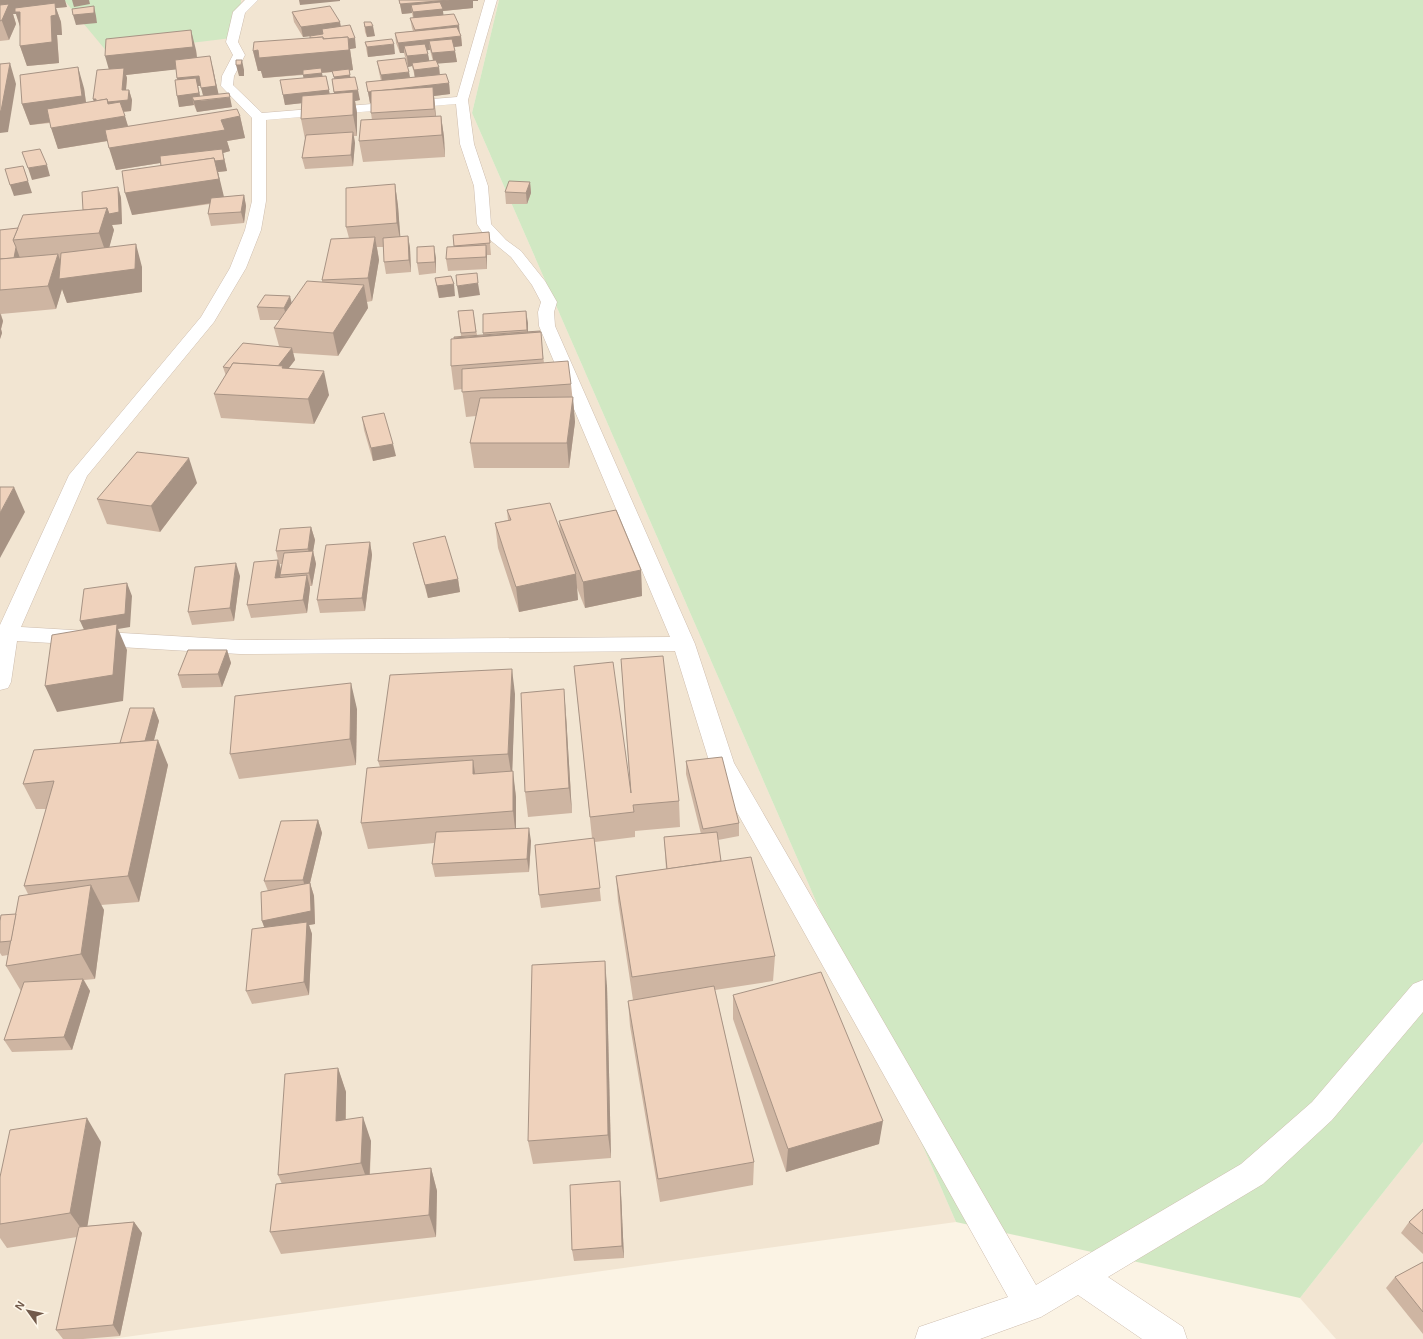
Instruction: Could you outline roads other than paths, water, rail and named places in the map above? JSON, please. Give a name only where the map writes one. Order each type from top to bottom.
[{"type":"street","points":[[0,682],[7,633],[78,475],[208,319],[238,268],[253,230],[259,200],[259,117],[227,86],[228,76],[239,55],[232,42],[239,12],[252,0]]},
{"type":"street","points":[[491,0],[462,100],[467,144],[480,186],[484,211],[484,224],[497,240],[516,254],[539,284],[549,302],[546,312],[547,326],[684,644],[722,764],[1030,1306]]},
{"type":"street","points":[[259,117],[462,100]]},
{"type":"street","points":[[7,633],[240,647],[684,644]]},
{"type":"street","points":[[931,1339],[1030,1306],[1252,1174],[1322,1111],[1423,992]]},
{"type":"street","points":[[1078,1277],[1171,1339]]}]
